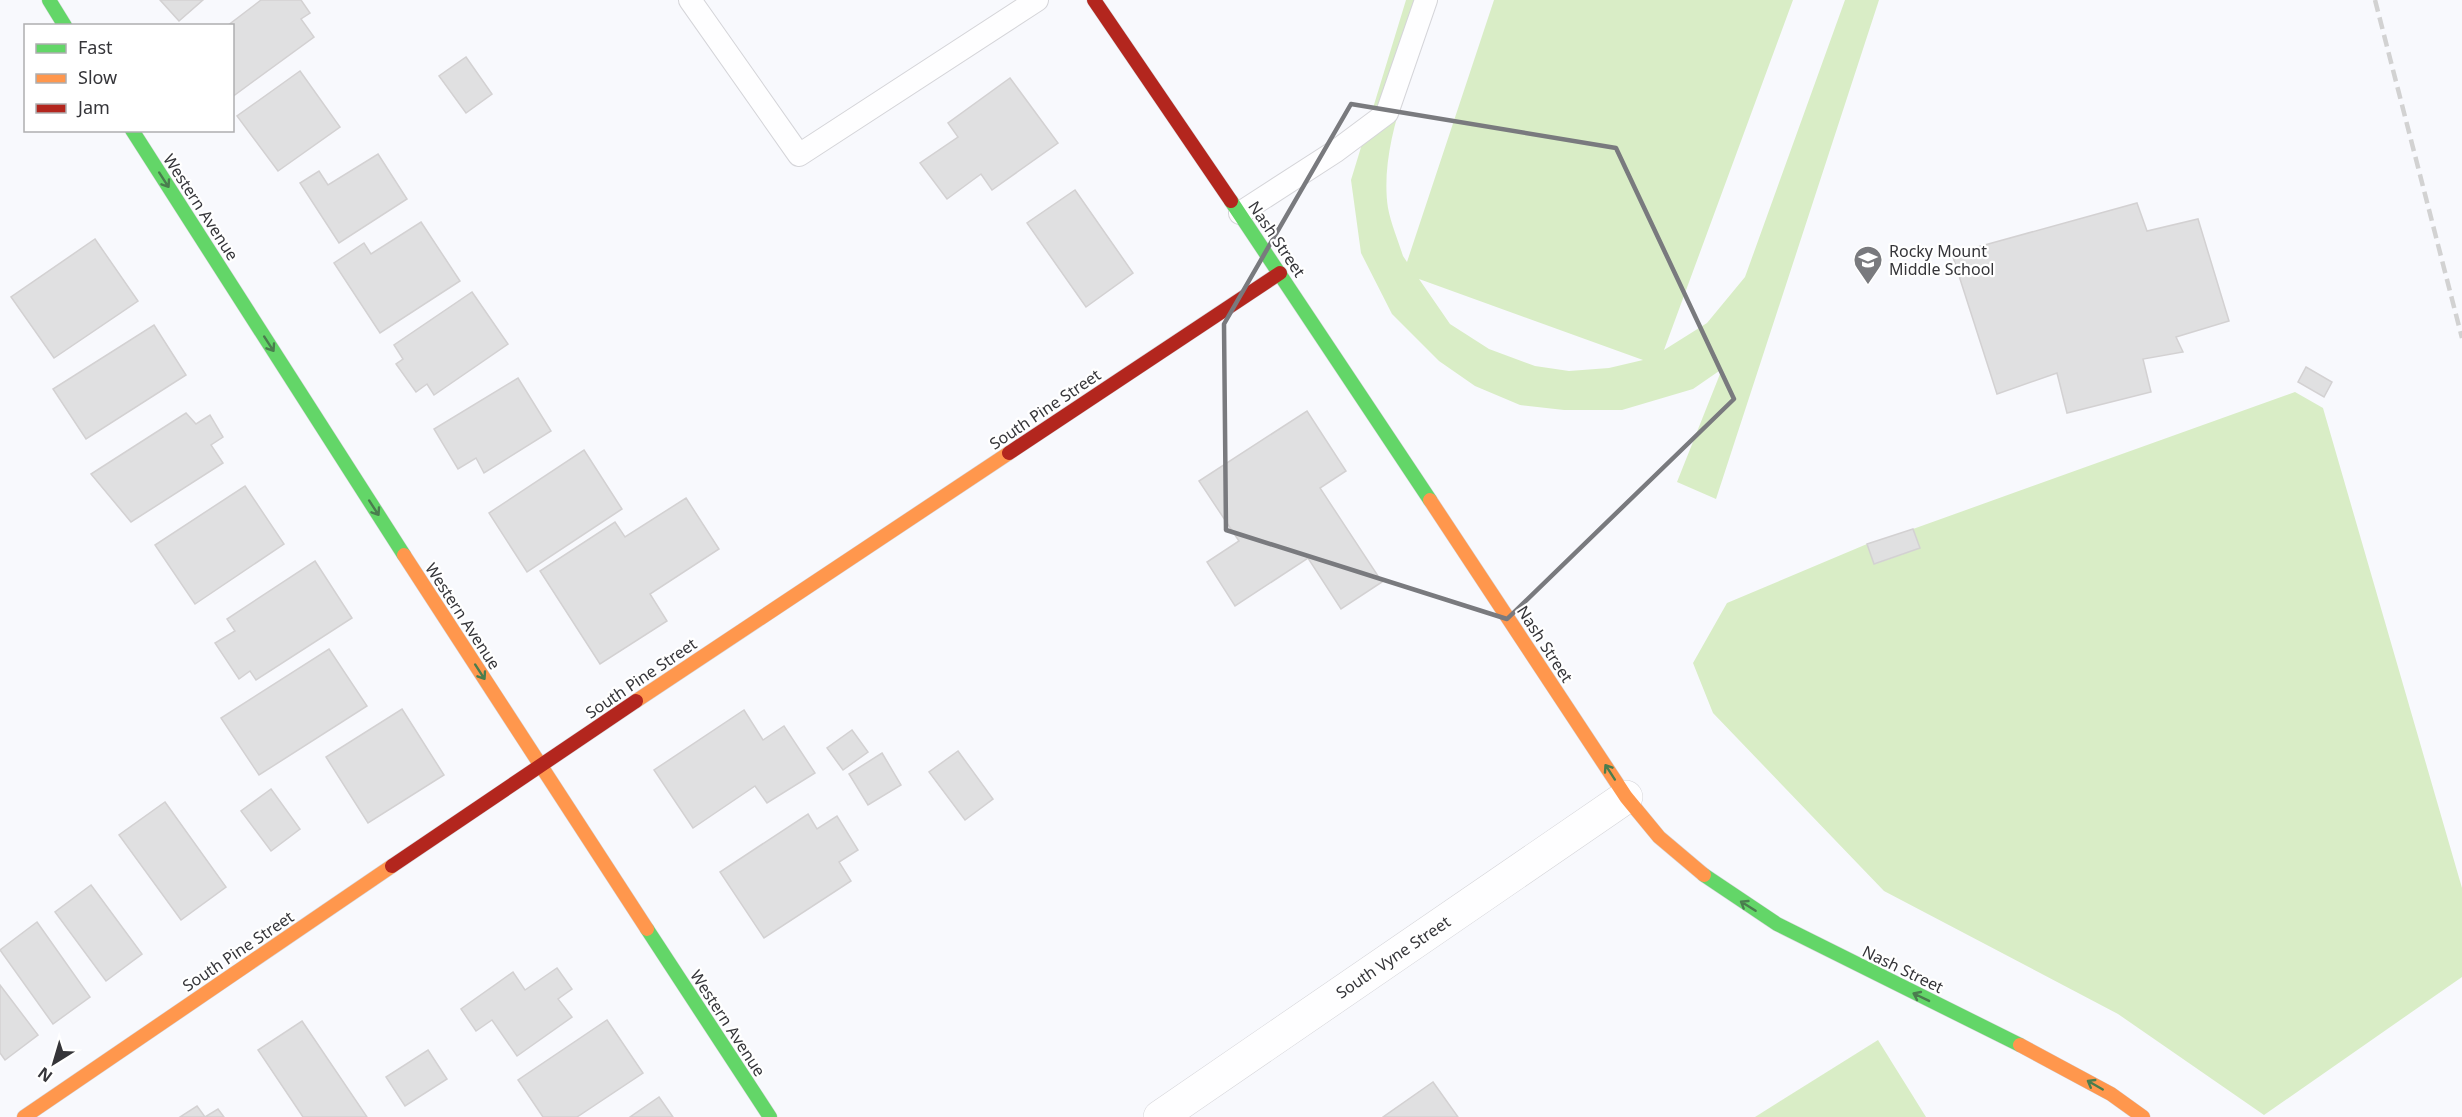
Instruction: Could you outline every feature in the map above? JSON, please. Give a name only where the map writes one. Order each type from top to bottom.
[{"type":"street","points":[[49,0],[64,24]]},
{"type":"street","name":"Nash Street","points":[[1094,0],[1240,213],[1626,797],[1659,837],[1713,883],[1777,924],[2069,1070],[2111,1094],[2144,1117]]},
{"type":"street","name":"Western Avenue","points":[[133,132],[539,765],[770,1117]]},
{"type":"street","name":"South Pine Street","points":[[24,1117],[539,765],[1280,273]]},
{"type":"street","name":"South Vyne Street","points":[[1160,1117],[1626,797]]},
{"type":"lane","points":[[690,0],[799,155],[1037,0]]},
{"type":"lane","points":[[1240,213],[1336,151],[1387,113],[1426,0]]},
{"type":"highlighted area","points":[[1351,104],[1616,148],[1734,399],[1507,619],[1226,530],[1224,324]]},
{"type":"green space","points":[[1406,0],[1438,0],[1401,102],[1389,157],[1386,183],[1388,208],[1407,262],[1494,0],[1793,0],[1664,350],[1707,323],[1745,277],[1845,0],[1879,0],[1716,499],[1677,482],[1722,369],[1693,389],[1622,410],[1564,410],[1520,405],[1475,386],[1439,361],[1392,314],[1361,253],[1351,180]],"holes":[[[1419,279],[1643,360],[1609,368],[1569,371],[1535,366],[1489,349],[1450,324]]]},
{"type":"green space","points":[[2295,392],[2323,408],[2462,888],[2462,977],[2264,1115],[2118,1014],[1884,891],[1713,713],[1693,663],[1727,603],[1867,544],[1875,564],[1920,548],[1913,529]]},
{"type":"green space","points":[[1878,1040],[1926,1117],[1755,1117]]},
{"type":"building","points":[[160,0],[203,0],[179,21]]},
{"type":"building","points":[[261,0],[301,0],[310,13],[301,19],[314,37],[234,96],[234,24],[230,24]]},
{"type":"building","points":[[466,57],[492,94],[466,113],[439,76]]},
{"type":"building","points":[[300,71],[340,127],[278,171],[237,116]]},
{"type":"building","points":[[1010,78],[1058,143],[992,190],[981,174],[947,199],[920,163],[958,137],[948,123]]},
{"type":"building","points":[[378,154],[407,199],[339,243],[300,183],[319,171],[328,185]]},
{"type":"building","points":[[1075,190],[1133,273],[1086,307],[1027,223]]},
{"type":"building","points":[[2137,203],[2147,231],[2198,219],[2229,321],[2176,337],[2183,352],[2143,359],[2151,392],[2067,413],[2057,373],[1997,394],[1952,254]]},
{"type":"building","points":[[421,222],[460,281],[380,333],[334,263],[364,243],[371,254]]},
{"type":"building","points":[[95,239],[138,301],[54,358],[11,297]]},
{"type":"building","points":[[472,292],[508,344],[434,395],[427,384],[416,392],[396,364],[403,359],[394,345]]},
{"type":"building","points":[[154,325],[186,375],[86,439],[53,389]]},
{"type":"building","points":[[2306,367],[2332,382],[2324,397],[2298,382]]},
{"type":"building","points":[[518,378],[551,431],[484,473],[476,458],[458,469],[434,429]]},
{"type":"building","points":[[1307,411],[1346,471],[1320,488],[1382,582],[1341,609],[1308,558],[1235,606],[1207,562],[1239,541],[1199,481]]},
{"type":"building","points":[[186,413],[196,424],[210,415],[223,437],[211,445],[223,463],[131,522],[91,474]]},
{"type":"building","points":[[584,450],[622,509],[527,572],[489,513]]},
{"type":"building","points":[[245,486],[284,544],[195,604],[155,545]]},
{"type":"building","points":[[686,498],[719,549],[650,594],[667,621],[600,664],[540,571],[615,522],[625,537]]},
{"type":"building","points":[[1913,529],[1920,548],[1874,564],[1867,544]]},
{"type":"building","points":[[315,561],[352,618],[256,680],[250,671],[239,679],[215,643],[235,631],[227,619]]},
{"type":"building","points":[[329,649],[367,706],[259,775],[221,718]]},
{"type":"building","points":[[402,709],[444,775],[368,823],[326,757]]},
{"type":"building","points":[[744,710],[763,740],[784,726],[815,773],[767,803],[755,786],[693,828],[654,770]]},
{"type":"building","points":[[852,730],[868,752],[843,770],[827,748]]},
{"type":"building","points":[[958,751],[993,799],[965,820],[929,772]]},
{"type":"building","points":[[882,753],[901,785],[868,805],[849,774]]},
{"type":"building","points":[[271,789],[300,829],[271,851],[241,811]]},
{"type":"building","points":[[165,802],[226,887],[181,920],[119,835]]},
{"type":"building","points":[[808,814],[817,829],[837,816],[858,850],[839,862],[851,881],[764,938],[720,872]]},
{"type":"building","points":[[91,885],[142,954],[106,981],[55,912]]},
{"type":"building","points":[[37,922],[90,997],[53,1024],[0,950]]},
{"type":"building","points":[[557,968],[572,989],[558,999],[572,1017],[517,1056],[492,1020],[476,1031],[461,1009],[513,972],[525,990]]},
{"type":"building","points":[[0,985],[38,1035],[5,1060],[0,1053]]},
{"type":"building","points":[[607,1020],[643,1073],[577,1117],[543,1117],[518,1080]]},
{"type":"building","points":[[302,1021],[367,1117],[303,1117],[258,1050]]},
{"type":"building","points":[[428,1050],[447,1079],[405,1106],[386,1077]]},
{"type":"building","points":[[1433,1082],[1458,1117],[1383,1117]]},
{"type":"building","points":[[659,1097],[673,1117],[630,1117]]},
{"type":"building","points":[[197,1106],[205,1117],[180,1117]]},
{"type":"building","points":[[218,1109],[224,1117],[205,1117]]},
{"type":"railway","points":[[2375,0],[2462,338]]},
{"type":"traffic: fast","points":[[49,0],[64,24]]},
{"type":"traffic: fast","points":[[133,132],[404,555]]},
{"type":"traffic: fast","points":[[1231,201],[1430,500]]},
{"type":"traffic: fast","points":[[1704,875],[1777,924],[2020,1045]]},
{"type":"traffic: fast","points":[[647,929],[770,1117]]},
{"type":"traffic: slow","points":[[636,701],[1009,453]]},
{"type":"traffic: slow","points":[[1430,500],[1626,797],[1659,837],[1704,875]]},
{"type":"traffic: slow","points":[[404,555],[647,929]]},
{"type":"traffic: slow","points":[[24,1117],[392,866]]},
{"type":"traffic: slow","points":[[2020,1045],[2111,1094],[2143,1117]]},
{"type":"traffic: jam","points":[[1094,0],[1231,201]]},
{"type":"traffic: jam","points":[[1009,453],[1280,273]]},
{"type":"traffic: jam","points":[[392,866],[636,701]]},
{"type":"place","name":"Rocky Mount Middle School","points":[[1868,286]]}]
